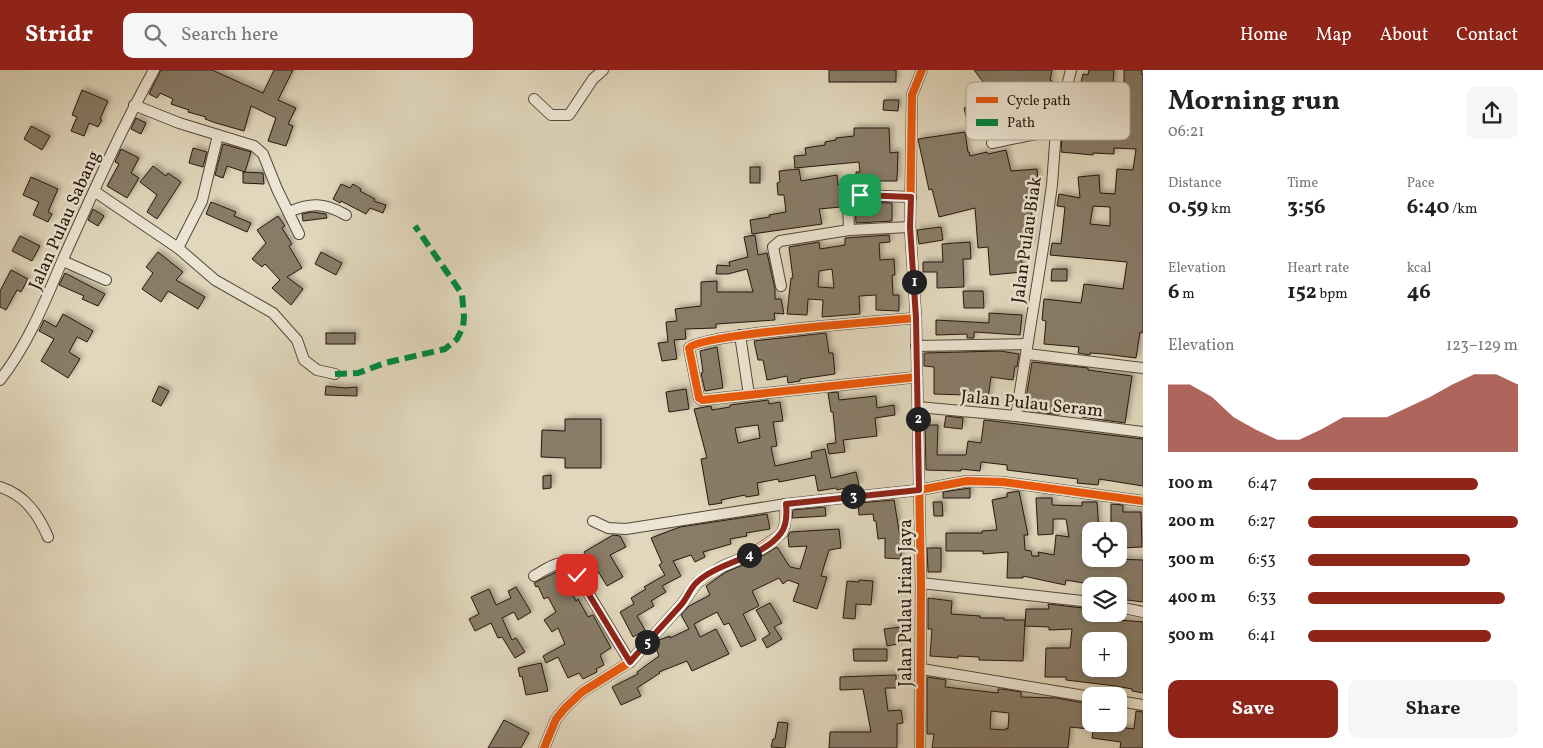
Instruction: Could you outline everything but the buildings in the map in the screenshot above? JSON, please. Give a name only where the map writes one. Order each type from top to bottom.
[{"type":"street","name":"Jalan Pulau Sabang","points":[[0,380],[33,330],[134,105],[154,70]]},
{"type":"street","points":[[534,99],[551,114],[569,115],[593,79],[603,70]]},
{"type":"street","name":"Jalan Pulau Irian Jaya","points":[[920,748],[922,583],[916,318],[910,227],[912,95],[922,70]]},
{"type":"street","points":[[134,105],[179,123],[254,146],[261,151],[277,190],[299,234]]},
{"type":"street","points":[[178,248],[202,200],[218,134]]},
{"type":"street","points":[[992,144],[1010,140]]},
{"type":"street","name":"Jalan Pulau Biak","points":[[1016,416],[1044,242],[1052,185],[1055,140]]},
{"type":"street","points":[[94,191],[178,248],[215,280],[273,313],[297,340],[304,360],[317,370],[335,374]]},
{"type":"street","points":[[849,230],[848,202],[850,197],[860,195],[911,197]]},
{"type":"street","points":[[289,212],[304,206],[320,205],[336,209],[346,215]]},
{"type":"street","points":[[781,286],[772,247],[776,243],[849,230],[910,227]]},
{"type":"street","points":[[63,260],[106,280]]},
{"type":"street","points":[[916,318],[740,335],[697,343],[689,348],[700,399],[705,400],[917,378]]},
{"type":"street","points":[[740,335],[749,395]]},
{"type":"street","points":[[916,346],[1027,349],[1143,368]]},
{"type":"street","name":"Jalan Pulau Seram","points":[[918,407],[1143,430]]},
{"type":"street","points":[[593,521],[608,528],[626,529],[786,504],[919,490],[967,481],[1003,482],[1143,501]]},
{"type":"street","points":[[0,487],[9,490],[27,502],[39,518],[48,537]]},
{"type":"street","points":[[544,748],[556,718],[565,708],[582,692],[630,662],[682,604],[697,582],[723,566],[752,554],[782,532],[785,524],[786,504]]},
{"type":"street","points":[[534,576],[558,563],[564,562],[572,566],[630,662]]},
{"type":"street","points":[[922,583],[1082,601]]},
{"type":"street","points":[[1127,608],[1143,612]]},
{"type":"street","points":[[922,669],[1082,696]]},
{"type":"street","points":[[1127,702],[1143,705]]},
{"type":"marked path","points":[[335,374],[358,373],[385,363],[445,349],[457,339],[463,327],[462,294],[415,226]]},
{"type":"cycle path","points":[[920,748],[921,583],[916,318],[910,227],[912,95],[922,70]]},
{"type":"cycle path","points":[[916,318],[758,333],[701,343],[689,348],[699,398],[702,400],[917,377]]},
{"type":"cycle path","points":[[544,748],[556,719],[565,708],[582,692],[630,662],[682,604],[697,583],[723,566],[752,554],[782,533],[785,524],[786,504],[919,490],[967,481],[1003,482],[1143,501]]},
{"type":"route","points":[[577,575],[630,662],[688,597],[697,582],[723,566],[752,554],[772,542],[782,532],[787,515],[786,504],[919,490],[916,318],[910,227],[911,197],[860,195]]}]
